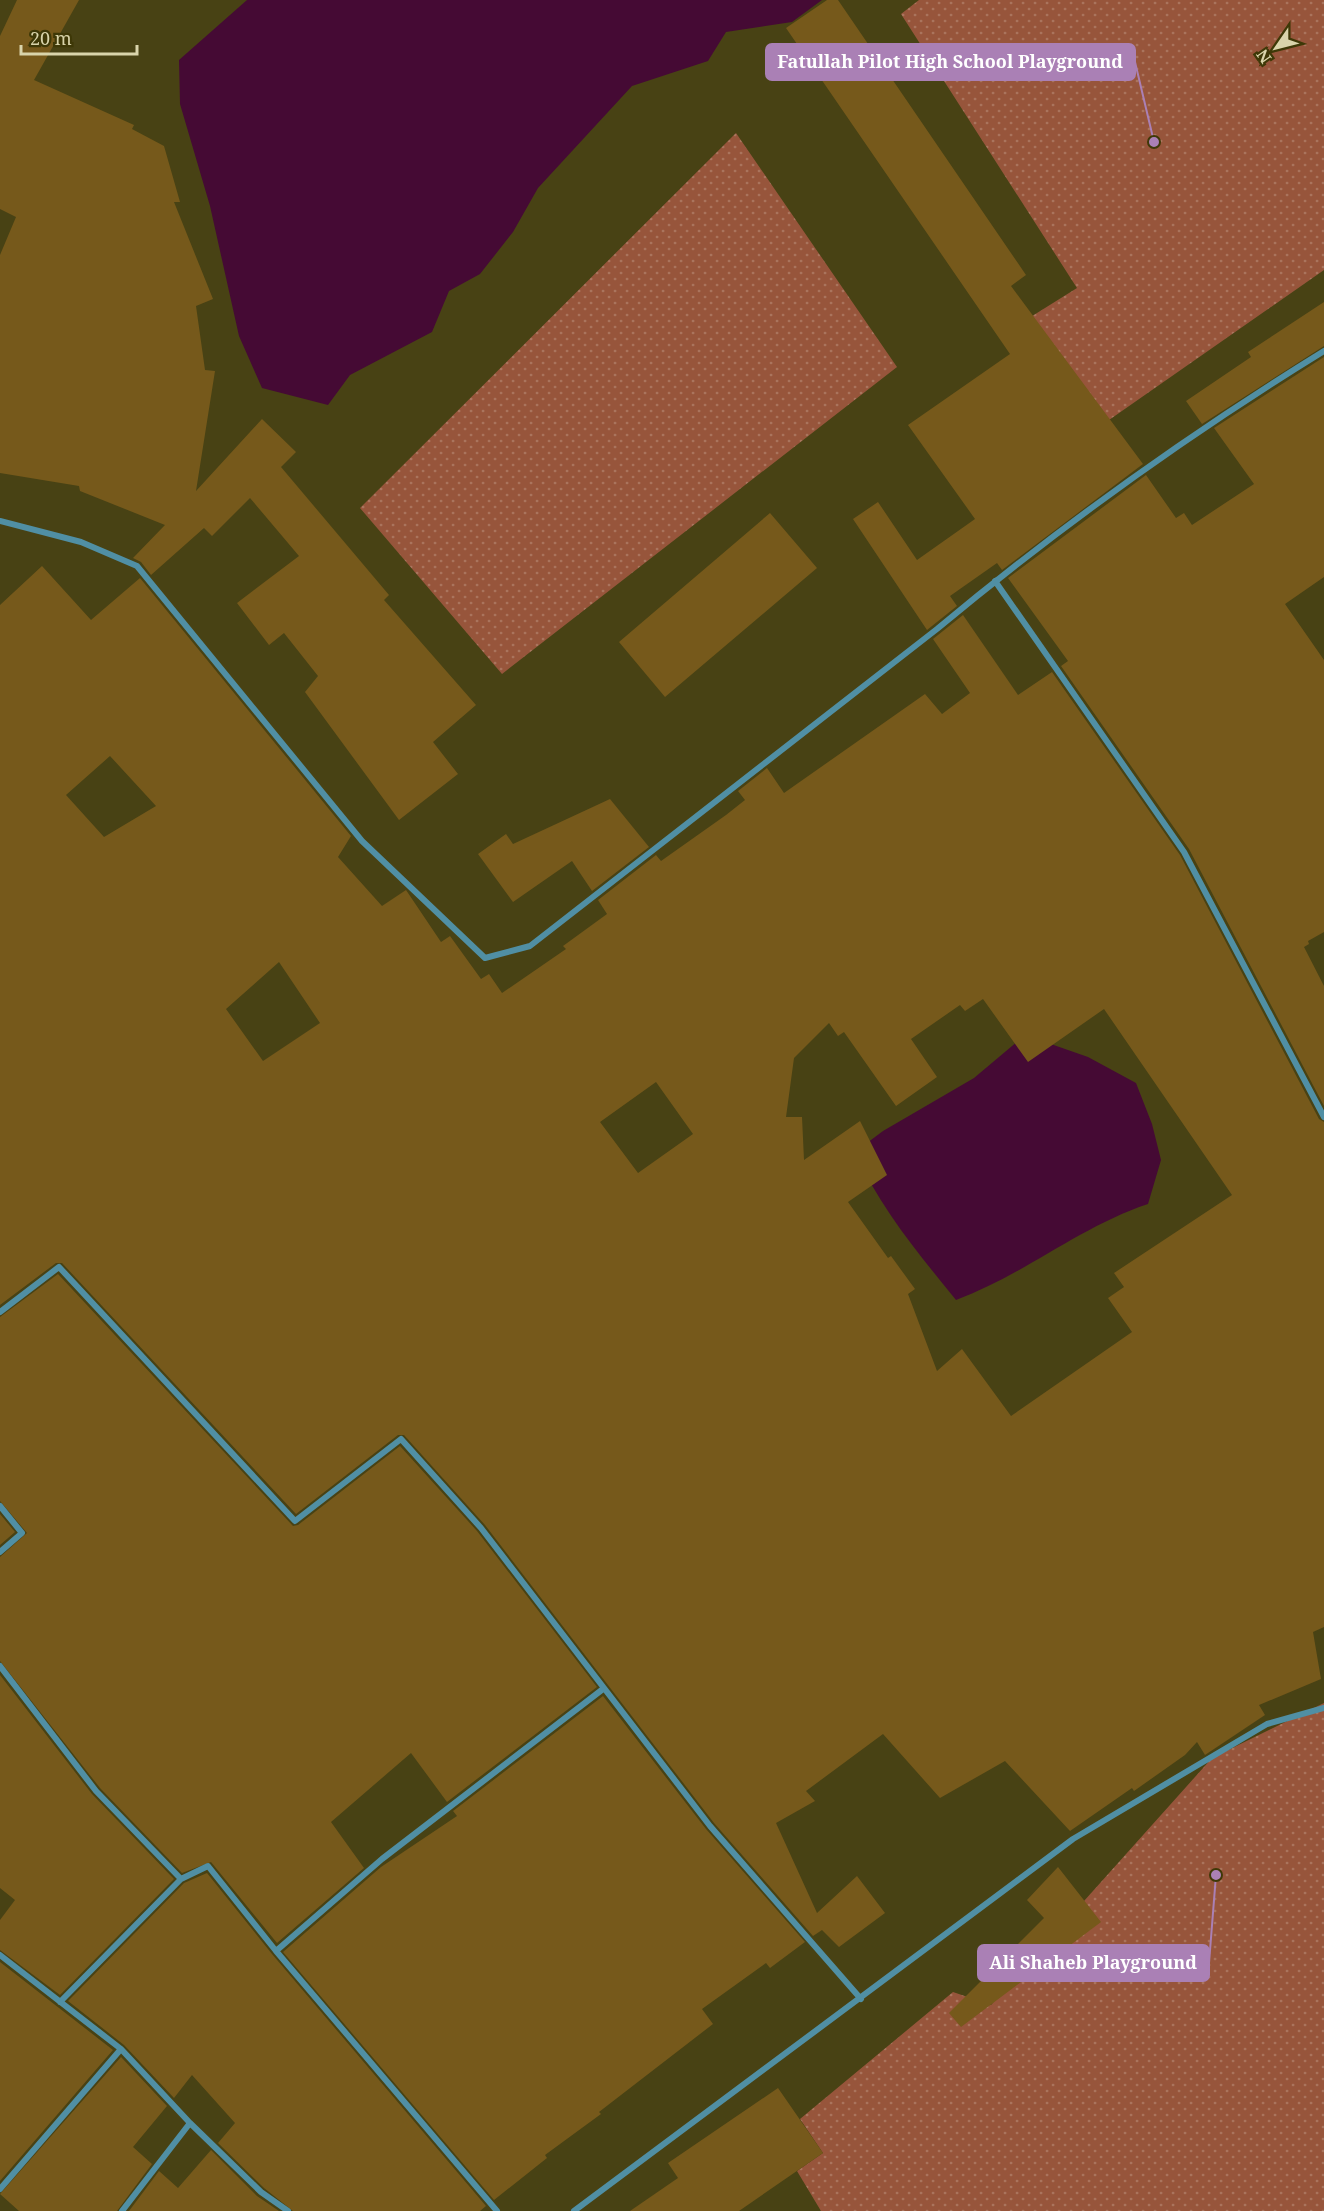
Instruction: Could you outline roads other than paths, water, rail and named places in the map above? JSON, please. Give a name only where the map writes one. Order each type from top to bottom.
[{"type":"street","points":[[0,521],[81,542],[136,566],[362,841],[484,958],[530,946],[937,629],[994,581],[1237,405],[1324,351]]},
{"type":"street","points":[[994,581],[1184,852],[1324,1117]]},
{"type":"street","points":[[0,1312],[59,1267],[295,1521],[401,1439],[481,1528],[710,1826],[861,1999]]},
{"type":"street","points":[[0,1506],[22,1533],[0,1552]]},
{"type":"street","points":[[0,1666],[96,1791],[181,1879]]},
{"type":"street","points":[[276,1951],[382,1859],[603,1689]]},
{"type":"street","points":[[574,2211],[1073,1839],[1267,1724],[1324,1708]]},
{"type":"street","points":[[60,2002],[181,1879],[208,1866],[276,1951],[497,2211]]},
{"type":"street","points":[[0,1955],[121,2049],[190,2123],[261,2192],[288,2211]]},
{"type":"street","points":[[0,2189],[121,2049]]},
{"type":"street","points":[[122,2211],[190,2123]]},
{"type":"place","name":"Fatullah Pilot High School Playground","points":[[1154,142]]},
{"type":"place","name":"Ali Shaheb Playground","points":[[1216,1875]]}]
